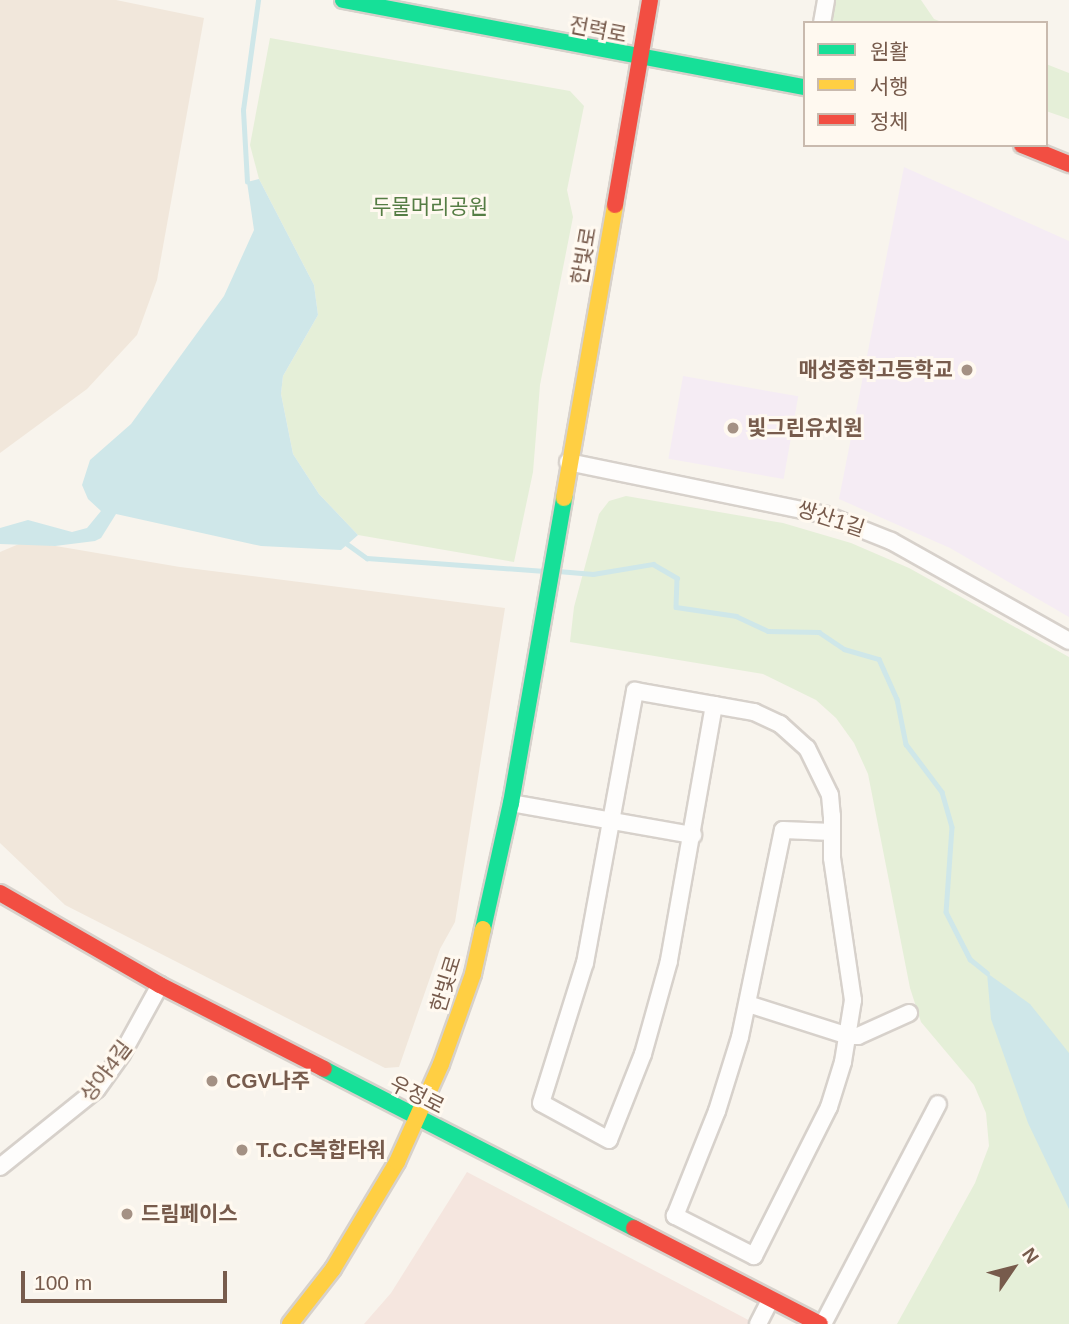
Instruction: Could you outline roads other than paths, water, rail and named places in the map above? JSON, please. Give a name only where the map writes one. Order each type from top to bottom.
[{"type":"street","name":"전력로","points":[[344,0],[641,60],[803,88]]},
{"type":"street","name":"한빛로","points":[[290,1324],[376,1201],[416,1119],[473,974],[512,803],[568,462],[650,0]]},
{"type":"street","points":[[822,21],[826,0]]},
{"type":"street","points":[[1027,147],[1069,164]]},
{"type":"street","name":"쌍산1길","points":[[568,462],[826,515],[891,541],[1069,641]]},
{"type":"street","points":[[714,705],[693,835],[658,1006],[609,1140],[541,1103],[585,963],[614,821],[635,691],[714,705],[765,716],[800,741],[826,779],[832,832],[832,858],[853,981],[848,1036],[829,1107],[754,1256],[675,1216],[717,1111],[748,1003],[783,830],[832,832]]},
{"type":"street","points":[[512,803],[693,835]]},
{"type":"street","name":"우정로","points":[[0,893],[160,985],[416,1119],[822,1324]]},
{"type":"street","name":"상야4길","points":[[0,1167],[97,1089],[122,1054],[160,985]]},
{"type":"street","points":[[748,1003],[858,1037],[909,1013]]},
{"type":"street","points":[[822,1324],[938,1104]]},
{"type":"street","points":[[758,1324],[771,1299]]},
{"type":"water","points":[[259,179],[314,285],[318,315],[283,376],[281,394],[293,454],[319,494],[358,535],[341,550],[261,546],[116,514],[101,538],[95,541],[55,546],[0,544],[0,528],[28,520],[72,532],[87,528],[101,511],[88,499],[82,485],[90,460],[131,424],[224,296],[254,230],[247,182]]},
{"type":"water","points":[[987,973],[1030,1004],[1069,1053],[1069,1209],[1028,1123],[991,1019]]},
{"type":"waterway","points":[[247,182],[243,110],[258,0]]},
{"type":"waterway","points":[[346,543],[367,558],[545,571]]},
{"type":"waterway","points":[[558,571],[593,574],[653,564],[677,578],[676,607],[736,616],[768,631],[819,632],[844,649],[879,659],[897,699],[906,744],[942,792],[952,827],[946,912],[970,959],[987,973]]},
{"type":"place","name":"매성중학고등학교","points":[[967,370]]},
{"type":"place","name":"빛그린유치원","points":[[733,428]]},
{"type":"place","name":"CGV나주","points":[[212,1081]]},
{"type":"place","name":"T.C.C복합타워","points":[[242,1150]]},
{"type":"place","name":"드림페이스","points":[[127,1214]]},
{"type":"park label","name":"두물머리공원","points":[[430,207]]}]
